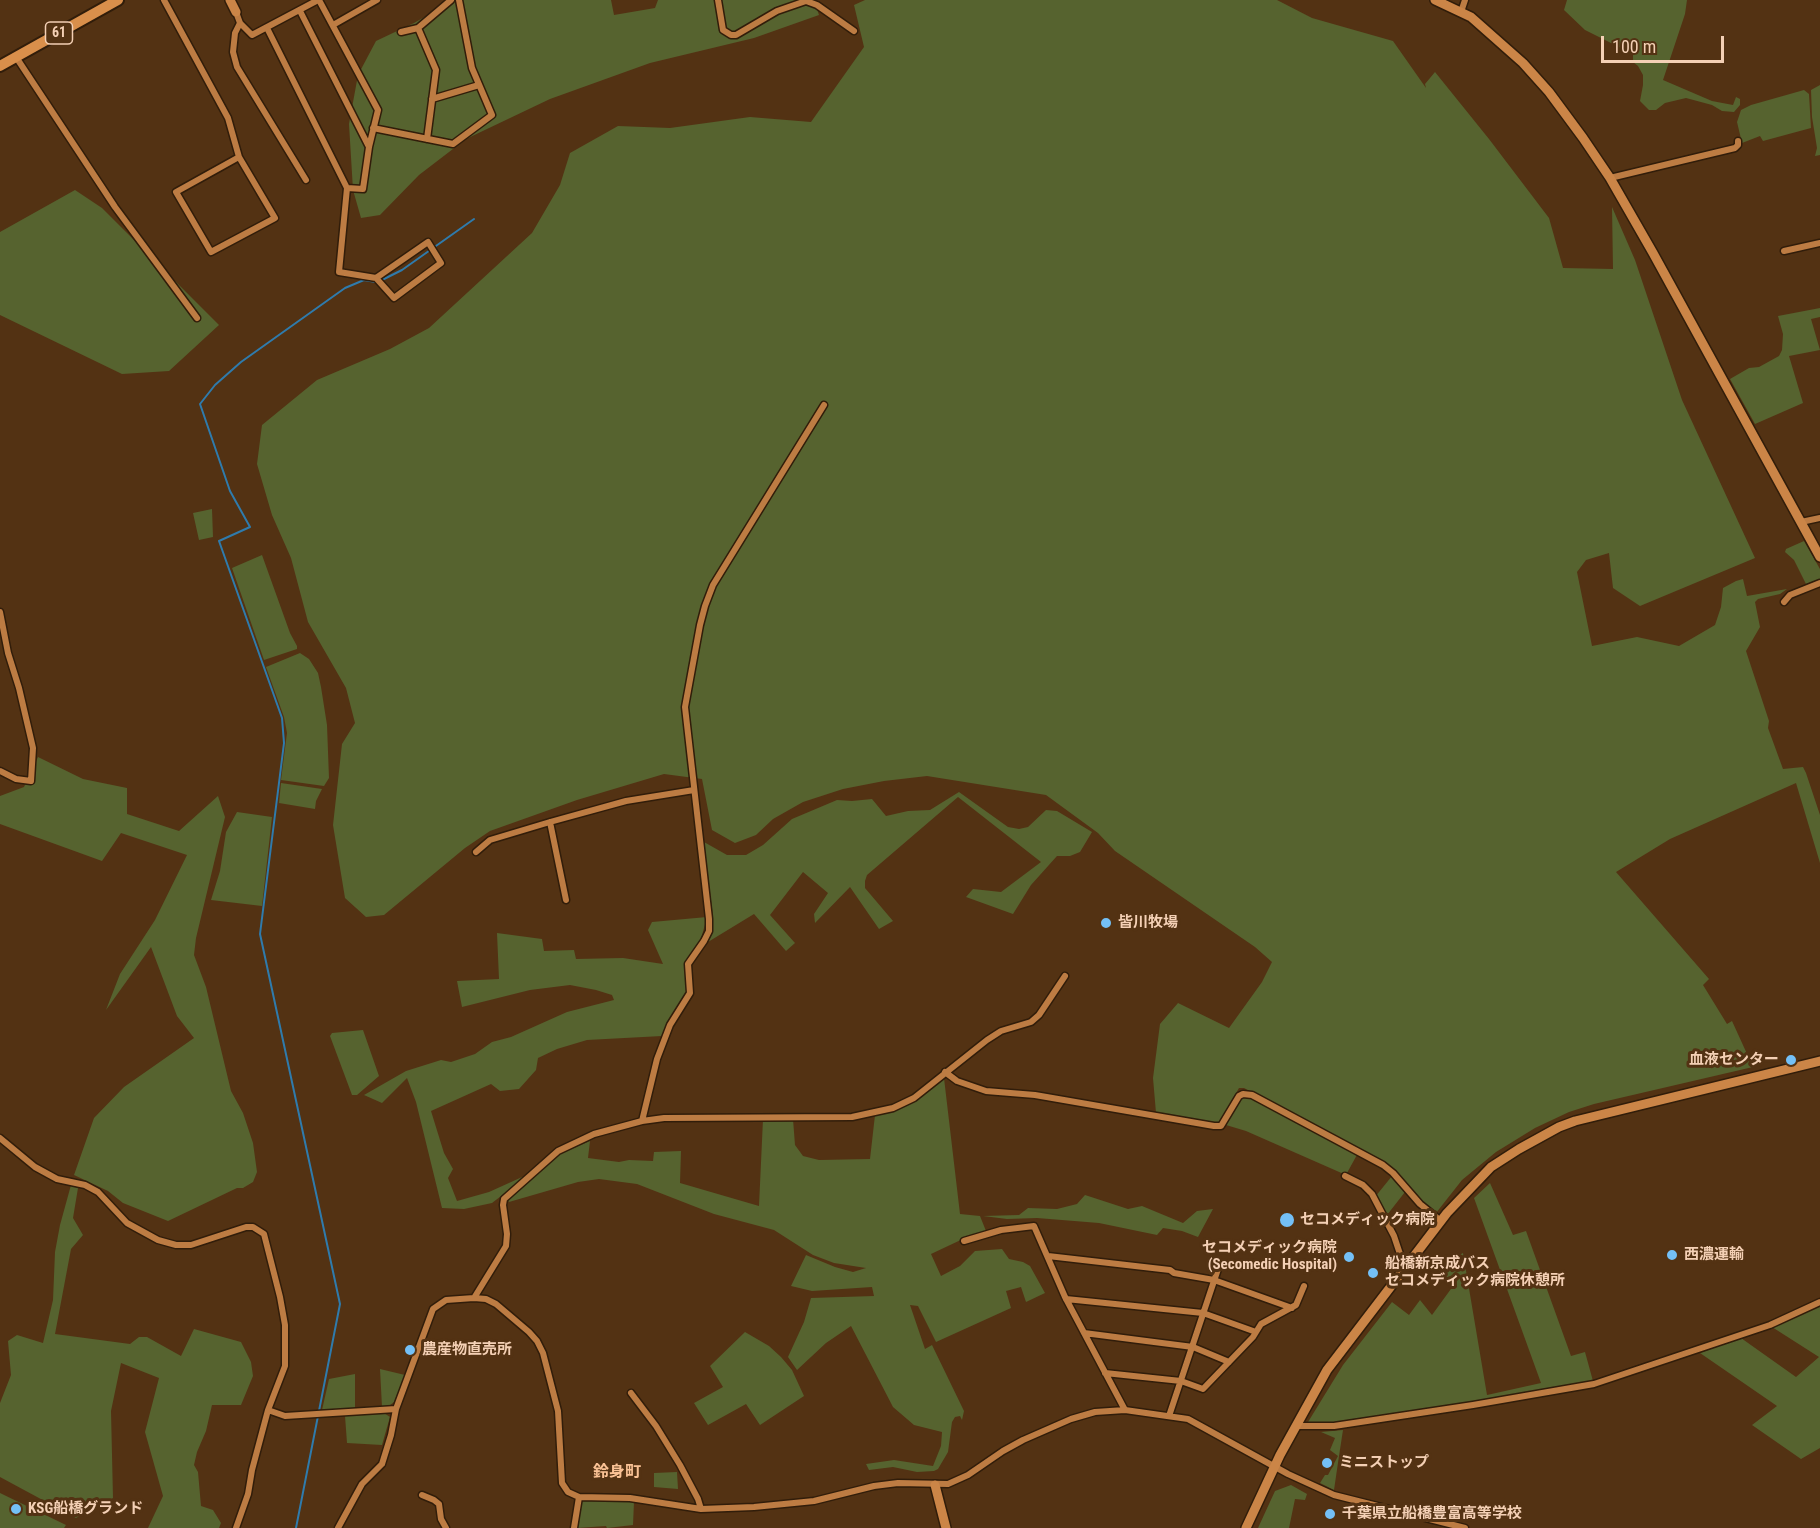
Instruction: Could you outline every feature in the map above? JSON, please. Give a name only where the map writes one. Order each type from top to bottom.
[{"type":"main road","name":"61","points":[[0,66],[118,0]]},
{"type":"street","points":[[164,0],[228,118],[239,157],[276,218],[211,252],[176,192],[239,157]]},
{"type":"street","points":[[230,0],[240,23],[252,35],[319,0],[378,110],[369,147],[363,189],[347,188]]},
{"type":"street","points":[[333,25],[369,2],[377,0]]},
{"type":"street","points":[[401,32],[418,28],[452,0]]},
{"type":"street","points":[[373,128],[453,144],[492,115],[472,68],[459,0]]},
{"type":"street","points":[[718,0],[723,30],[731,35],[736,35],[777,11],[806,1],[817,5],[854,31]]},
{"type":"street","points":[[1435,0],[1471,17],[1523,63],[1549,92],[1610,178],[1820,557]]},
{"type":"street","points":[[1461,12],[1465,0]]},
{"type":"street","points":[[300,11],[369,147]]},
{"type":"street","points":[[240,23],[235,33],[233,52],[237,67],[306,180]]},
{"type":"street","points":[[267,28],[347,188],[339,272],[376,278],[394,298],[441,262],[428,242],[376,278]]},
{"type":"street","points":[[418,28],[436,70],[427,139]]},
{"type":"street","points":[[16,57],[115,207],[197,318]]},
{"type":"street","points":[[432,99],[479,85]]},
{"type":"street","points":[[1610,178],[1735,148],[1738,141]]},
{"type":"street","points":[[1784,251],[1820,243]]},
{"type":"street","points":[[642,1120],[661,1047],[670,1025],[690,993],[688,964],[709,931],[685,707],[705,606],[713,585],[824,405]]},
{"type":"street","points":[[1801,522],[1820,518]]},
{"type":"street","points":[[1784,602],[1790,595],[1820,583]]},
{"type":"street","points":[[0,612],[8,653],[33,748],[31,781],[16,779],[0,771]]},
{"type":"street","points":[[476,852],[490,840],[550,822],[626,801],[694,790]]},
{"type":"street","points":[[550,822],[566,900]]},
{"type":"street","points":[[474,1298],[506,1246],[507,1234],[502,1205],[504,1199],[558,1151],[594,1134],[642,1120],[852,1117],[904,1105],[1001,1031],[1031,1022],[1039,1016],[1065,976]]},
{"type":"street","points":[[1246,1528],[1295,1426],[1327,1370],[1441,1221],[1491,1167],[1518,1149],[1559,1127],[1615,1110],[1820,1061]]},
{"type":"street","points":[[945,1072],[957,1081],[987,1090],[1035,1095],[1214,1126],[1221,1126],[1239,1096],[1252,1095],[1383,1165],[1420,1204],[1441,1221]]},
{"type":"street","points":[[0,1138],[35,1167],[57,1179],[85,1185],[98,1192],[127,1223],[158,1240],[176,1245],[190,1245],[246,1227],[253,1227],[264,1234],[276,1275],[285,1325],[285,1366],[268,1410],[248,1494],[237,1528]]},
{"type":"street","points":[[1345,1176],[1364,1185],[1372,1194],[1394,1236],[1405,1269]]},
{"type":"street","points":[[964,1241],[1001,1230],[1034,1226],[1066,1299],[1125,1410]]},
{"type":"street","points":[[1048,1256],[1170,1270],[1174,1273],[1214,1280],[1292,1308]]},
{"type":"street","points":[[1170,1416],[1220,1263]]},
{"type":"street","points":[[1105,1373],[1181,1381],[1203,1389],[1261,1324],[1296,1305],[1304,1286]]},
{"type":"street","points":[[339,1528],[362,1484],[382,1464],[396,1409],[433,1308],[446,1300],[474,1298],[486,1299],[496,1304],[537,1341],[543,1353],[558,1411],[562,1483],[568,1492],[579,1497],[630,1497],[701,1509],[754,1507],[814,1500],[897,1483],[948,1484],[962,1478],[1013,1445],[1071,1419],[1095,1412],[1125,1410],[1188,1419],[1319,1490],[1351,1501],[1465,1528]]},
{"type":"street","points":[[1066,1299],[1203,1313],[1256,1332]]},
{"type":"street","points":[[1295,1426],[1334,1426],[1483,1404],[1594,1384],[1770,1325],[1820,1302]]},
{"type":"street","points":[[1084,1334],[1193,1347],[1229,1362]]},
{"type":"street","points":[[631,1393],[656,1426],[680,1465],[701,1509]]},
{"type":"street","points":[[268,1410],[285,1416],[396,1409]]},
{"type":"street","points":[[935,1485],[946,1528]]},
{"type":"street","points":[[422,1495],[439,1504],[441,1519],[446,1528]]},
{"type":"street","points":[[574,1528],[579,1497]]},
{"type":"green space","points":[[454,0],[611,0],[614,15],[655,8],[658,0],[814,0],[819,15],[754,38],[650,63],[550,99],[466,139],[419,175],[380,215],[361,218],[353,190],[349,124],[358,75],[376,41]]},
{"type":"green space","points":[[865,0],[1277,0],[1312,18],[1393,41],[1426,88],[1425,84],[1435,72],[1549,218],[1563,268],[1613,269],[1612,207],[1635,260],[1682,400],[1755,558],[1640,606],[1613,588],[1609,553],[1586,560],[1577,572],[1592,646],[1637,637],[1679,646],[1715,625],[1721,607],[1723,588],[1736,581],[1743,579],[1747,596],[1787,589],[1780,594],[1758,599],[1755,602],[1760,627],[1746,651],[1769,721],[1768,728],[1783,769],[1803,767],[1806,773],[1820,815],[1820,863],[1796,783],[1670,839],[1616,872],[1709,979],[1703,985],[1727,1024],[1732,1021],[1753,1067],[1594,1104],[1569,1112],[1535,1128],[1496,1152],[1462,1180],[1436,1213],[1420,1200],[1395,1171],[1244,1088],[1239,1088],[1219,1123],[1156,1113],[1153,1078],[1160,1024],[1178,1003],[1229,1028],[1262,982],[1272,962],[1255,947],[1115,851],[1098,833],[1046,795],[927,776],[843,789],[803,802],[773,819],[756,835],[735,843],[712,830],[702,779],[664,774],[577,800],[490,831],[465,848],[384,915],[366,917],[345,898],[333,825],[342,744],[355,723],[346,688],[308,622],[291,558],[272,515],[257,464],[262,425],[317,380],[390,349],[429,328],[532,233],[560,185],[570,153],[618,126],[670,128],[750,117],[811,122],[864,47],[854,5]]},
{"type":"green space","points":[[1567,0],[1687,0],[1685,14],[1663,80],[1712,101],[1733,105],[1736,97],[1740,99],[1740,105],[1734,112],[1722,111],[1712,105],[1686,98],[1665,103],[1656,110],[1649,110],[1640,101],[1643,75],[1633,62],[1633,54],[1585,30],[1564,10]]},
{"type":"green space","points":[[1820,85],[1820,155],[1815,156],[1817,148],[1811,90]]},
{"type":"green space","points":[[1804,90],[1809,94],[1811,128],[1763,141],[1760,136],[1742,143],[1737,122],[1741,110]]},
{"type":"green space","points":[[75,190],[102,208],[219,325],[169,371],[122,374],[0,315],[0,232]]},
{"type":"green space","points":[[1820,308],[1820,317],[1811,319],[1820,350],[1789,356],[1803,403],[1755,424],[1730,379],[1749,368],[1759,367],[1779,356],[1782,350],[1783,334],[1778,316]]},
{"type":"green space","points":[[212,509],[213,537],[199,540],[193,513]]},
{"type":"green space","points":[[1804,541],[1820,569],[1820,579],[1806,584],[1794,560],[1785,552],[1786,549]]},
{"type":"green space","points":[[262,555],[290,633],[297,646],[297,649],[264,660],[232,568]]},
{"type":"green space","points":[[300,653],[309,659],[318,673],[321,687],[327,725],[329,778],[324,786],[281,780],[287,733],[284,717],[266,667]]},
{"type":"green space","points":[[38,757],[83,779],[127,788],[127,814],[179,831],[218,796],[225,817],[194,955],[206,987],[231,1091],[243,1113],[253,1143],[257,1172],[253,1182],[243,1188],[237,1188],[168,1221],[123,1203],[108,1191],[74,1175],[94,1118],[124,1087],[194,1038],[177,1016],[151,947],[106,1010],[120,974],[155,920],[187,855],[121,833],[102,861],[0,824],[0,796],[24,787]]},
{"type":"green space","points":[[281,783],[322,789],[315,809],[279,803]]},
{"type":"green space","points":[[959,792],[1008,827],[1019,829],[1028,827],[1046,810],[1057,811],[1092,832],[1080,852],[1070,856],[1057,856],[1031,885],[1013,914],[966,897],[973,889],[1001,892],[1041,862],[958,797],[867,875],[865,888],[893,921],[879,929],[850,887],[815,923],[814,914],[828,893],[803,872],[770,915],[795,943],[786,951],[754,914],[708,942],[713,917],[704,842],[727,855],[746,855],[763,845],[792,819],[837,800],[872,799],[886,816],[908,811],[930,810]]},
{"type":"green space","points":[[237,812],[272,817],[262,906],[211,900],[220,871],[226,832]]},
{"type":"green space","points":[[707,917],[701,939],[684,965],[688,992],[662,1036],[587,1040],[557,1049],[538,1058],[536,1070],[519,1089],[500,1091],[491,1084],[431,1111],[444,1153],[453,1169],[448,1178],[457,1201],[489,1192],[531,1173],[492,1203],[464,1209],[442,1208],[416,1102],[407,1078],[382,1103],[364,1095],[406,1071],[441,1060],[451,1062],[475,1054],[492,1042],[511,1037],[567,1012],[614,1000],[612,995],[570,985],[530,990],[462,1007],[457,981],[499,979],[497,933],[542,939],[544,951],[574,950],[576,959],[623,958],[663,964],[648,930],[652,922]]},
{"type":"green space","points":[[363,1030],[379,1076],[357,1095],[352,1095],[330,1036],[332,1033]]},
{"type":"green space","points":[[944,1078],[960,1214],[980,1216],[986,1231],[931,1254],[941,1276],[960,1266],[975,1251],[1002,1249],[1009,1259],[1030,1266],[1045,1293],[1026,1302],[1021,1287],[1006,1291],[1011,1308],[936,1342],[918,1306],[910,1305],[925,1349],[932,1345],[964,1411],[962,1420],[960,1416],[955,1417],[952,1422],[948,1452],[938,1469],[934,1471],[917,1472],[893,1467],[869,1470],[866,1464],[894,1460],[933,1466],[941,1446],[942,1432],[914,1425],[893,1407],[851,1326],[826,1343],[797,1370],[788,1357],[804,1322],[811,1298],[874,1296],[872,1287],[812,1291],[791,1286],[806,1255],[853,1272],[866,1268],[834,1263],[813,1255],[774,1230],[714,1214],[637,1184],[599,1179],[578,1182],[509,1202],[508,1200],[560,1154],[590,1141],[588,1158],[619,1162],[653,1161],[654,1152],[681,1151],[680,1183],[759,1206],[763,1119],[793,1119],[795,1145],[803,1156],[819,1160],[870,1159],[875,1115],[905,1106]]},
{"type":"green space","points":[[1242,1097],[1250,1098],[1358,1153],[1346,1175],[1246,1131],[1226,1125],[1236,1102]]},
{"type":"green space","points":[[1392,1176],[1405,1192],[1387,1215],[1375,1197]]},
{"type":"green space","points":[[1490,1183],[1513,1235],[1526,1231],[1571,1356],[1585,1352],[1593,1381],[1545,1391],[1334,1422],[1308,1422],[1343,1365],[1392,1302],[1409,1315],[1420,1300],[1432,1315],[1456,1282],[1433,1269],[1463,1253],[1487,1395],[1541,1383],[1474,1198]]},
{"type":"green space","points":[[71,1185],[78,1188],[73,1218],[83,1235],[71,1249],[55,1334],[130,1344],[139,1337],[147,1337],[181,1356],[194,1329],[241,1342],[251,1362],[253,1376],[241,1405],[212,1405],[194,1465],[198,1472],[201,1506],[213,1510],[221,1523],[219,1528],[148,1528],[163,1496],[145,1432],[159,1378],[121,1363],[111,1411],[113,1498],[76,1518],[0,1477],[0,1403],[11,1375],[8,1341],[17,1335],[43,1343],[53,1300],[55,1252]]},
{"type":"green space","points":[[1085,1195],[1128,1209],[1142,1206],[1183,1223],[1197,1211],[1213,1209],[1198,1237],[1182,1231],[1163,1228],[1157,1235],[1099,1223],[983,1216],[1019,1215],[1028,1208],[1057,1209],[1077,1204]]},
{"type":"green space","points":[[1820,1305],[1820,1448],[1801,1459],[1752,1425],[1777,1406],[1700,1353],[1741,1338],[1796,1377],[1819,1357],[1772,1327]]},
{"type":"green space","points":[[745,1332],[769,1346],[781,1357],[792,1370],[804,1396],[760,1425],[746,1404],[708,1425],[694,1403],[723,1387],[710,1366]]},
{"type":"green space","points":[[380,1369],[405,1375],[394,1402],[389,1406],[382,1407]]},
{"type":"green space","points":[[355,1374],[355,1408],[322,1410],[329,1379]]},
{"type":"green space","points":[[384,1413],[390,1417],[382,1445],[347,1443],[345,1416]]},
{"type":"green space","points":[[1343,1430],[1334,1490],[1320,1483],[1325,1475],[1328,1475],[1338,1456],[1330,1450],[1335,1438],[1321,1432]]},
{"type":"green space","points":[[677,1472],[678,1489],[654,1487],[654,1473]]},
{"type":"green space","points":[[1291,1485],[1307,1494],[1305,1500],[1295,1499],[1289,1528],[1258,1528],[1275,1491]]},
{"type":"green space","name":"KSG船橋グランド","points":[[0,1493],[66,1525],[64,1528],[0,1528]]},
{"type":"green space","points":[[584,1500],[634,1502],[633,1525],[577,1528],[581,1503]]},
{"type":"waterway","points":[[382,280],[402,270],[474,219]]},
{"type":"waterway","points":[[296,1528],[340,1304],[260,934],[284,743],[282,718],[219,541],[250,527],[230,491],[200,404],[215,385],[241,362],[345,288],[364,280],[376,282]]},
{"type":"place","name":"皆川牧場","points":[[1106,923]]},
{"type":"place","name":"血液センター","points":[[1791,1060]]},
{"type":"place","name":"セコメディック病院","points":[[1287,1220]]},
{"type":"place","name":"西濃運輸","points":[[1672,1255]]},
{"type":"place","name":"セコメディック病院 (Secomedic Hospital)","points":[[1349,1257]]},
{"type":"place","name":"船橋新京成バス セコメディック病院休憩所","points":[[1373,1273]]},
{"type":"place","name":"農産物直売所","points":[[410,1350]]},
{"type":"place","name":"ミニストップ","points":[[1327,1463]]},
{"type":"place","name":"KSG船橋グランド","points":[[16,1509]]},
{"type":"place","name":"千葉県立船橋豊富高等学校","points":[[1330,1514]]},
{"type":"district","name":"鈴身町","points":[[617,1473]]}]
